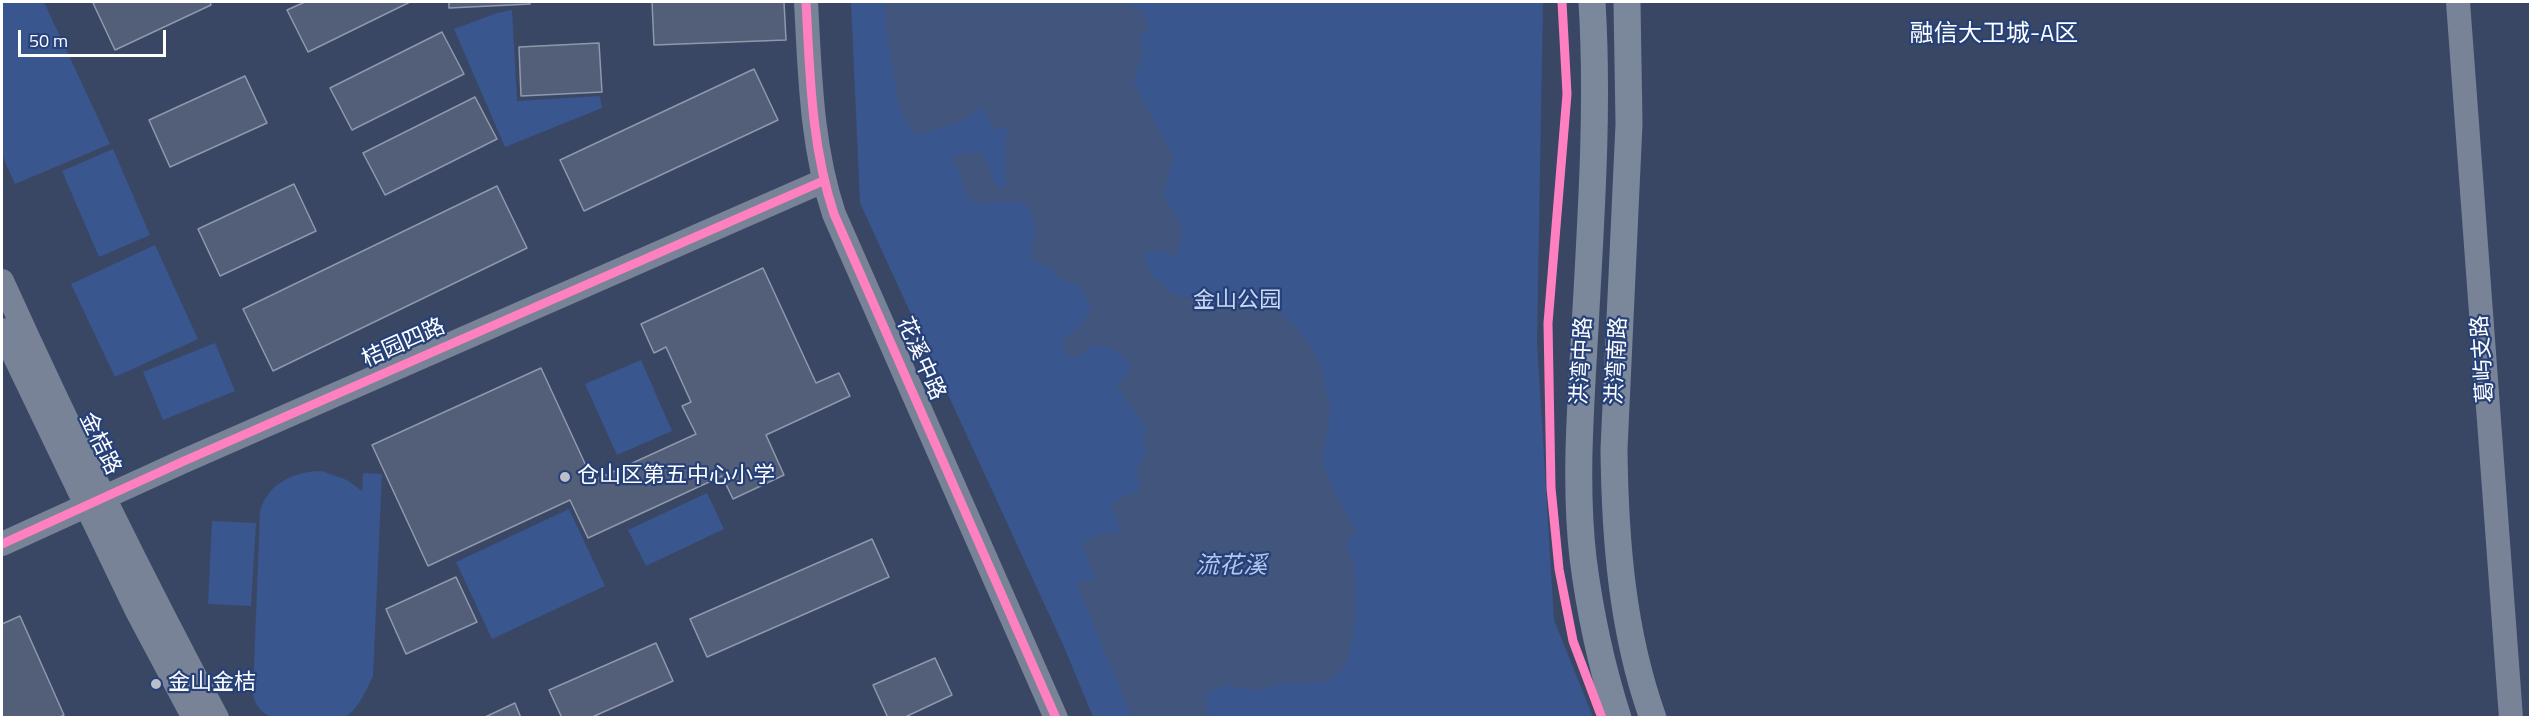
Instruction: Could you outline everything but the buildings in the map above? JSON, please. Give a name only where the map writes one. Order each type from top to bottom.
[{"type":"main road","name":"洪湾中路","points":[[1592,2],[1596,93],[1580,421],[1580,504],[1589,605],[1598,647],[1618,717]]},
{"type":"main road","name":"洪湾南路","points":[[1627,2],[1629,124],[1614,485],[1626,611],[1653,717]]},
{"type":"street","name":"花溪中路","points":[[806,2],[815,138],[823,181],[839,225],[1056,717]]},
{"type":"street","name":"葛屿支路","points":[[2458,2],[2511,717]]},
{"type":"street","name":"桔园四路","points":[[2,544],[823,181]]},
{"type":"street","name":"金桔路","points":[[2,281],[95,502],[155,602],[217,717]]},
{"type":"street","points":[[2,330],[95,502],[137,611],[194,717]]},
{"type":"green space","points":[[2,2],[44,2],[110,144],[15,184],[2,155]]},
{"type":"green space","name":"金山公园","points":[[851,2],[1543,2],[1537,342],[1554,620],[1593,717],[1093,717],[1065,649],[860,203]]},
{"type":"green space","points":[[512,10],[517,101],[600,96],[602,108],[505,147],[454,29],[497,13]]},
{"type":"green space","points":[[113,149],[150,235],[99,257],[62,171]]},
{"type":"green space","points":[[155,245],[198,339],[115,377],[71,284]]},
{"type":"green space","points":[[215,343],[235,391],[163,420],[143,372]]},
{"type":"green space","points":[[641,360],[672,431],[617,455],[585,384]]},
{"type":"green space","points":[[322,471],[347,480],[362,491],[363,473],[382,474],[373,676],[358,704],[345,717],[269,716],[258,707],[253,694],[260,511],[269,493],[276,486],[302,473]]},
{"type":"green space","points":[[707,493],[724,529],[646,566],[628,530]]},
{"type":"green space","points":[[569,509],[605,586],[492,639],[456,562]]},
{"type":"green space","points":[[212,521],[256,523],[251,606],[208,604]]},
{"type":"water","name":"流花溪","points":[[884,2],[1125,2],[1143,12],[1149,32],[1140,33],[1143,54],[1133,82],[1173,156],[1164,195],[1183,230],[1177,257],[1158,249],[1143,255],[1150,273],[1173,294],[1213,303],[1255,303],[1279,311],[1298,329],[1319,360],[1331,411],[1322,460],[1335,494],[1356,531],[1346,544],[1354,567],[1356,599],[1354,630],[1346,665],[1327,682],[1284,684],[1252,691],[1228,685],[1208,692],[1206,713],[1210,717],[1132,717],[1076,582],[1095,579],[1082,544],[1095,536],[1120,531],[1117,518],[1110,505],[1122,497],[1137,492],[1140,488],[1136,470],[1146,455],[1143,437],[1146,427],[1117,388],[1118,383],[1126,376],[1132,364],[1113,350],[1102,346],[1089,348],[1075,358],[1067,355],[1063,338],[1080,327],[1091,308],[1078,285],[1057,277],[1052,269],[1033,260],[1032,249],[1037,225],[1033,222],[1031,212],[1026,205],[1011,201],[978,203],[966,195],[960,172],[950,159],[961,153],[983,153],[992,177],[1001,189],[1006,186],[1005,150],[1008,128],[993,130],[986,110],[979,109],[960,122],[920,134],[910,127],[899,102],[895,85]]},
{"type":"cycle path","points":[[806,2],[816,136],[820,162],[834,214],[1056,718]]},
{"type":"cycle path","points":[[1562,2],[1567,94],[1548,323],[1551,488],[1559,569],[1573,641],[1602,718]]},
{"type":"cycle path","points":[[2,544],[184,461],[823,181]]},
{"type":"place","name":"仓山区第五中心小学","points":[[565,477]]},
{"type":"place","name":"金山金桔","points":[[156,684]]},
{"type":"district","name":"融信大卫城-A区","points":[[1994,35]]}]
